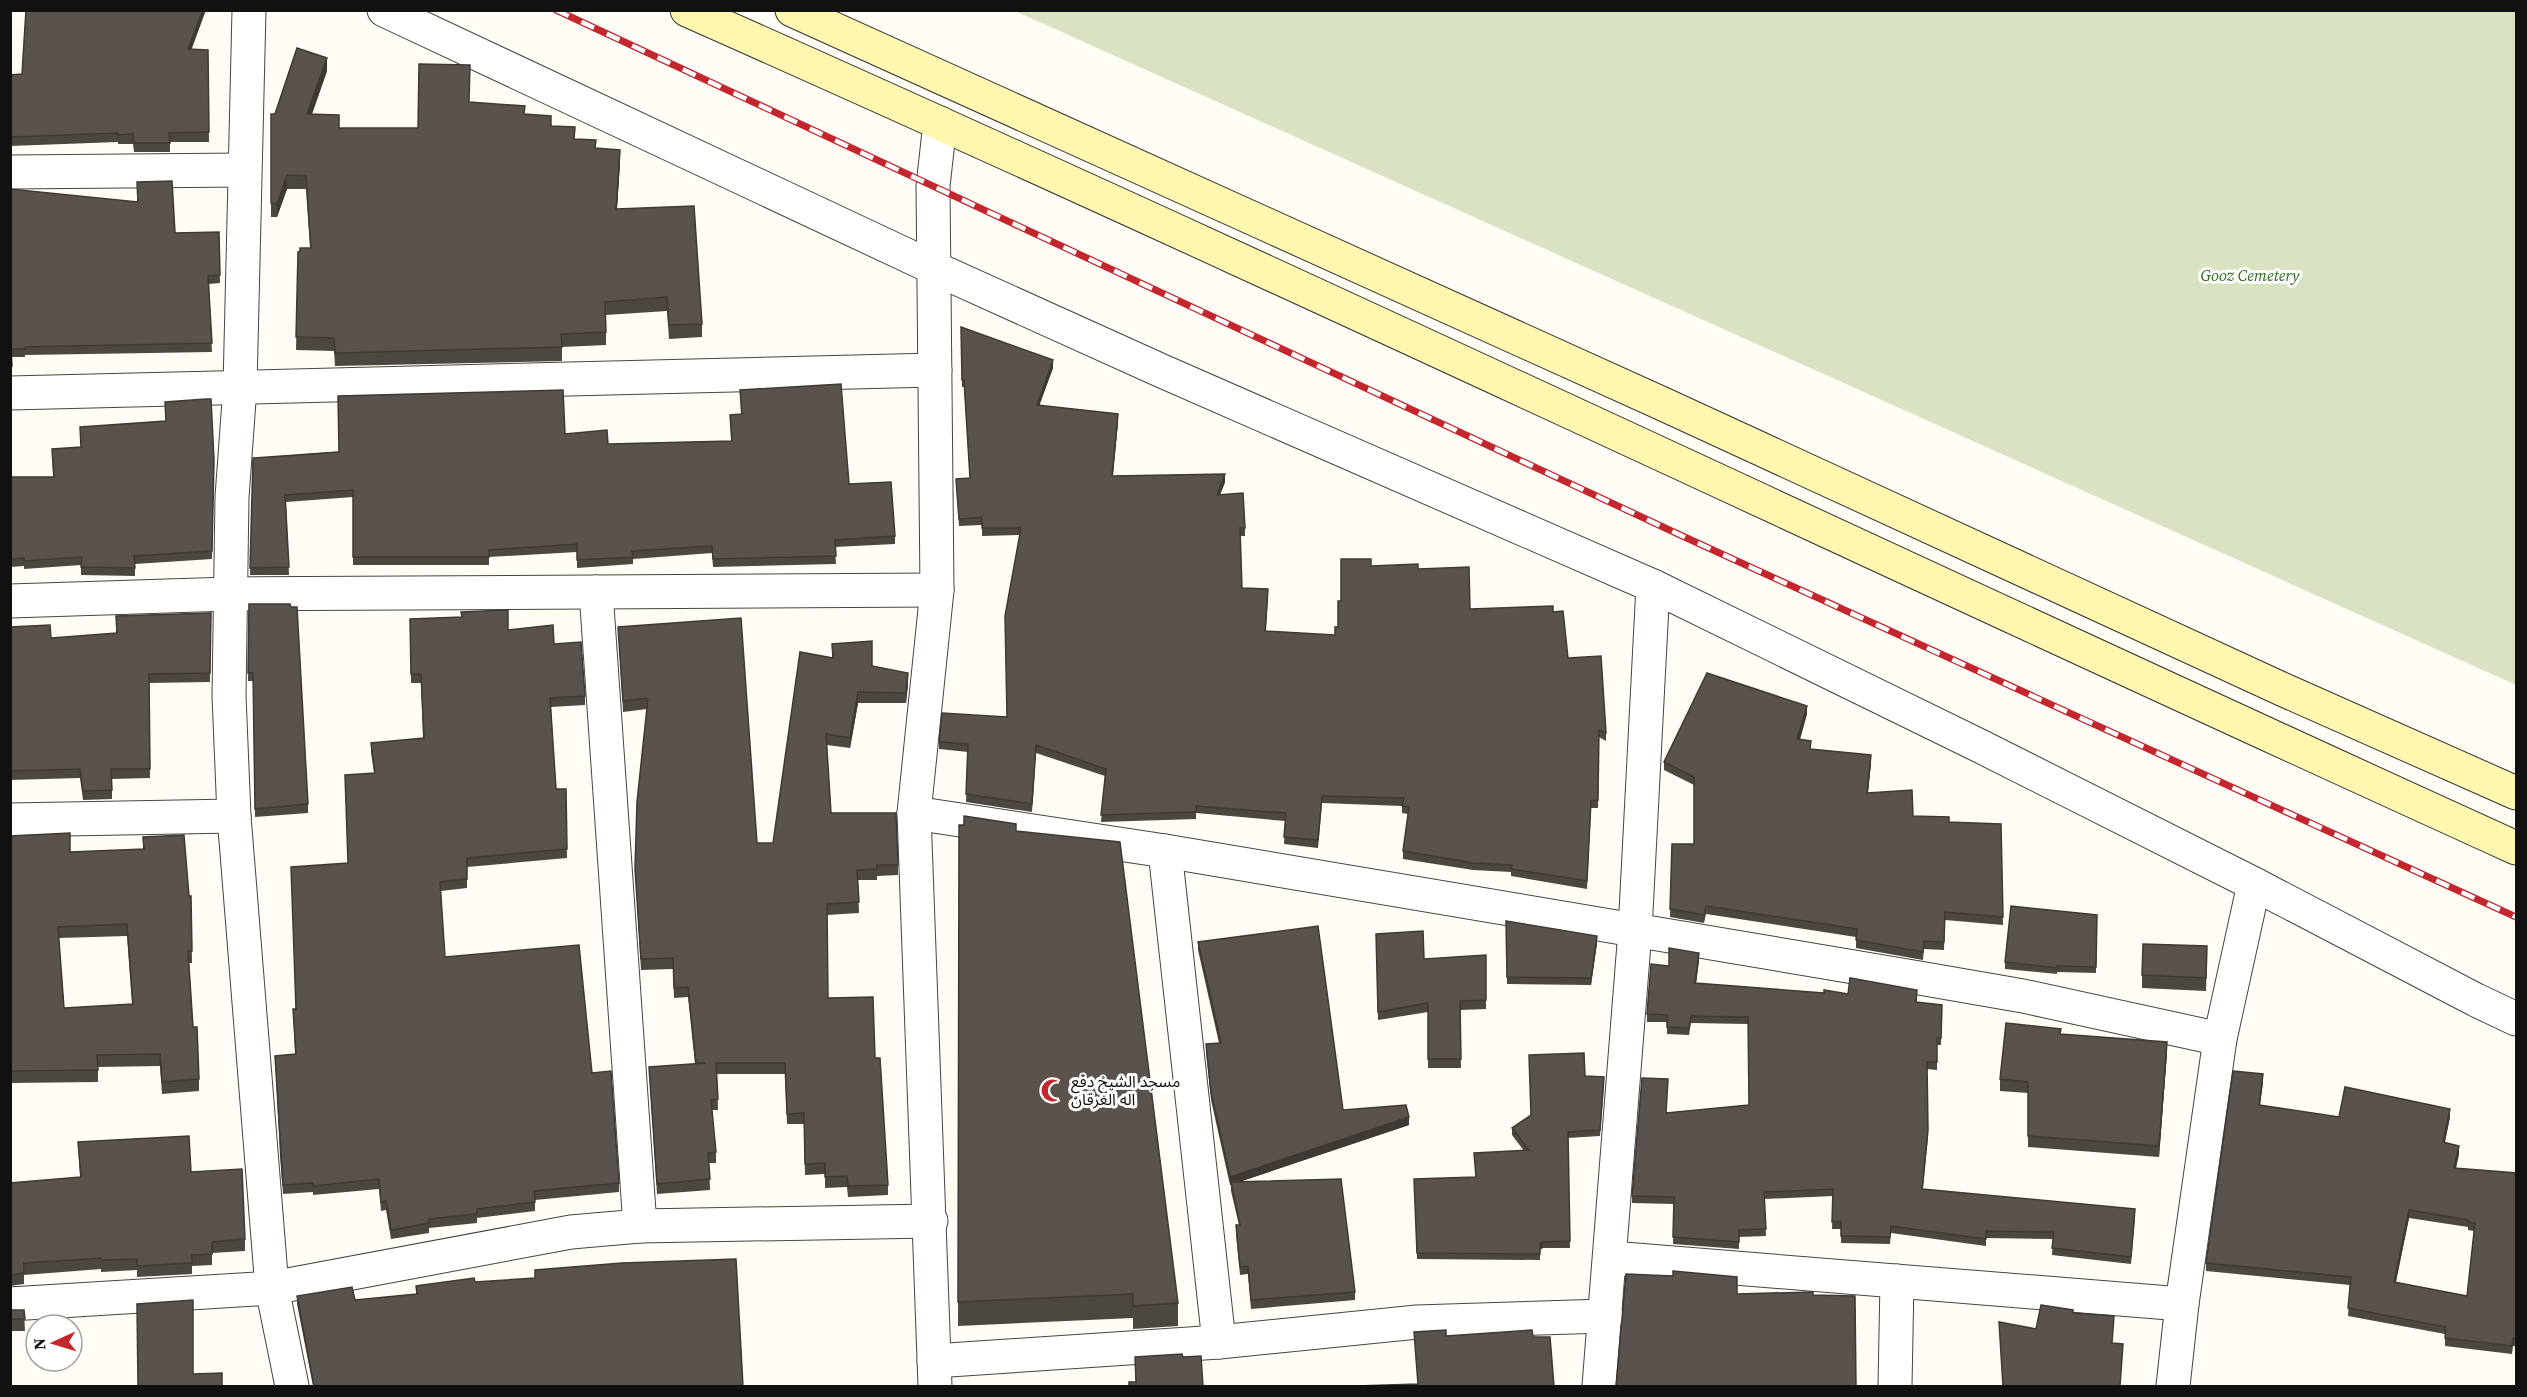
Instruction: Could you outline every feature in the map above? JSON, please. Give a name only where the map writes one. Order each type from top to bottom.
[{"type":"main road","points":[[687,10],[940,123],[2174,693],[2517,848]]},
{"type":"main road","points":[[792,10],[2517,794]]},
{"type":"street","points":[[249,10],[240,387],[232,497],[229,696],[234,816],[272,1288],[292,1386]]},
{"type":"street","points":[[384,10],[934,268],[1184,381],[1653,586],[2254,884],[2476,1000],[2517,1019]]},
{"type":"street","points":[[940,123],[933,186],[937,590],[914,813],[935,1374],[1417,1322],[1606,1316]]},
{"type":"street","points":[[10,172],[244,170]]},
{"type":"street","points":[[10,393],[935,370]]},
{"type":"street","points":[[1599,1386],[1611,1258],[1635,931],[1653,586]]},
{"type":"street","points":[[10,601],[230,594],[937,590]]},
{"type":"street","points":[[596,592],[639,1226]]},
{"type":"street","points":[[914,813],[1165,851],[2023,996],[2220,1039]]},
{"type":"street","points":[[10,820],[234,816]]},
{"type":"street","points":[[1165,851],[1219,1342]]},
{"type":"street","points":[[2174,1386],[2182,1304],[2220,1039],[2254,884]]},
{"type":"street","points":[[10,1304],[272,1288],[571,1232],[639,1226],[931,1221]]},
{"type":"street","points":[[1611,1258],[2182,1304]]},
{"type":"street","points":[[1895,1386],[1897,1281]]},
{"type":"green space","name":"Gooz Cemetery","points":[[1015,11],[2516,11],[2516,685]]},
{"type":"building","points":[[26,10],[203,10],[188,49],[208,50],[209,132],[169,133],[170,143],[134,143],[133,134],[118,135],[118,133],[10,137],[10,75],[22,74]]},
{"type":"building","points":[[297,48],[327,58],[307,114],[339,115],[339,128],[418,128],[419,64],[470,65],[469,102],[525,106],[524,114],[551,116],[551,126],[575,127],[574,139],[596,140],[595,148],[620,150],[616,209],[694,206],[702,324],[669,325],[667,297],[605,302],[606,332],[561,334],[562,347],[335,353],[334,338],[296,337],[298,252],[300,248],[311,248],[306,176],[287,175],[277,204],[271,203],[271,114],[275,114]]},
{"type":"building","points":[[172,181],[175,233],[219,232],[220,275],[208,276],[212,343],[25,347],[25,349],[11,349],[12,366],[10,366],[10,189],[138,202],[137,182]]},
{"type":"building","points":[[961,327],[1053,360],[1037,405],[1118,414],[1112,476],[1225,474],[1217,495],[1243,493],[1245,528],[1240,528],[1242,588],[1268,589],[1265,631],[1335,635],[1335,627],[1338,627],[1338,601],[1341,601],[1341,559],[1371,559],[1371,566],[1418,564],[1418,569],[1469,567],[1470,609],[1553,606],[1553,612],[1563,611],[1568,658],[1601,656],[1606,733],[1599,730],[1598,800],[1591,801],[1587,881],[1511,869],[1512,865],[1473,863],[1403,851],[1409,807],[1402,806],[1404,798],[1322,796],[1318,840],[1284,837],[1286,813],[1196,806],[1196,812],[1101,815],[1106,769],[1036,745],[1032,804],[966,794],[968,744],[939,742],[942,713],[1007,717],[1005,616],[1021,528],[982,528],[982,517],[959,519],[956,479],[970,478],[964,380],[962,380]]},
{"type":"building","points":[[841,384],[849,484],[891,482],[895,536],[835,540],[836,556],[713,559],[712,546],[632,551],[633,557],[577,560],[577,544],[489,550],[489,557],[353,557],[353,490],[285,495],[289,567],[250,568],[253,458],[339,452],[338,396],[563,390],[565,434],[607,430],[608,444],[732,441],[730,415],[742,414],[740,390]]},
{"type":"building","points":[[211,399],[214,460],[212,551],[134,556],[135,568],[81,567],[82,557],[24,561],[24,558],[10,559],[10,477],[54,477],[52,449],[81,447],[80,427],[166,421],[165,402]]},
{"type":"building","points":[[249,604],[290,604],[291,607],[297,607],[308,804],[255,809],[253,673],[248,673]]},
{"type":"building","points":[[508,610],[508,630],[553,625],[554,644],[581,642],[585,696],[550,698],[556,789],[566,789],[567,849],[467,858],[467,879],[440,882],[445,957],[579,945],[592,1073],[611,1071],[619,1183],[534,1191],[535,1202],[477,1209],[477,1214],[429,1219],[429,1223],[391,1230],[386,1201],[381,1202],[379,1179],[313,1186],[313,1183],[283,1185],[275,1056],[296,1054],[291,867],[348,863],[345,775],[375,773],[371,743],[424,738],[421,674],[411,674],[410,619],[462,617],[461,612]]},
{"type":"building","points":[[211,613],[210,673],[149,674],[150,769],[111,769],[112,790],[83,791],[80,769],[10,771],[10,627],[50,625],[51,638],[117,633],[116,616]]},
{"type":"building","points":[[741,618],[757,843],[773,843],[800,652],[833,658],[832,644],[872,641],[872,666],[908,673],[906,693],[858,692],[850,738],[826,734],[831,813],[896,813],[898,865],[877,865],[877,869],[857,870],[859,902],[827,904],[828,998],[873,997],[875,1058],[880,1058],[888,1185],[848,1186],[847,1176],[825,1177],[825,1163],[805,1164],[804,1113],[787,1114],[785,1063],[716,1063],[718,1099],[711,1100],[716,1152],[708,1153],[710,1179],[657,1184],[649,1067],[706,1063],[696,1063],[688,987],[674,988],[673,958],[641,959],[635,869],[637,802],[648,698],[623,701],[618,627]]},
{"type":"building","points":[[1707,673],[1807,706],[1797,739],[1811,741],[1810,749],[1871,755],[1867,793],[1912,790],[1913,816],[1949,817],[1949,822],[2001,824],[2003,917],[1945,912],[1944,942],[1924,941],[1923,952],[1856,940],[1857,929],[1706,906],[1704,915],[1670,909],[1672,844],[1694,844],[1694,777],[1664,762]]},
{"type":"building","name":"مسجد الشيخ دفع اله الغرقان","points":[[964,816],[1016,824],[1016,831],[1120,842],[1178,1303],[1133,1306],[1133,1294],[958,1302],[959,825],[964,825]]},
{"type":"building","points":[[70,833],[70,852],[144,849],[143,837],[184,835],[189,896],[191,896],[192,951],[188,951],[193,1027],[197,1027],[199,1079],[162,1082],[160,1054],[97,1055],[98,1070],[10,1071],[10,836]],"holes":[[[127,924],[133,1004],[64,1008],[58,927]]]},
{"type":"building","points":[[2011,906],[2097,915],[2096,967],[2057,966],[2057,968],[2005,962]]},
{"type":"building","points":[[1506,921],[1597,936],[1591,978],[1507,977]]},
{"type":"building","points":[[1318,926],[1343,1110],[1406,1105],[1409,1117],[1230,1177],[1211,1092],[1206,1044],[1221,1043],[1198,942]]},
{"type":"building","points":[[1423,931],[1424,959],[1486,955],[1486,1000],[1460,1001],[1461,1059],[1428,1059],[1428,1003],[1378,1012],[1376,934]]},
{"type":"building","points":[[2143,944],[2207,946],[2206,978],[2142,975]]},
{"type":"building","points":[[1669,948],[1699,953],[1695,983],[1824,993],[1824,990],[1848,994],[1850,978],[1917,990],[1916,1002],[1942,1005],[1941,1038],[1937,1038],[1937,1062],[1927,1062],[1928,1130],[1922,1189],[2135,1209],[2131,1257],[2052,1248],[2054,1232],[1986,1231],[1986,1239],[1891,1226],[1890,1237],[1841,1236],[1841,1222],[1832,1222],[1833,1189],[1764,1192],[1766,1229],[1739,1230],[1739,1242],[1673,1237],[1674,1197],[1632,1196],[1642,1078],[1668,1079],[1666,1113],[1749,1105],[1748,1017],[1691,1016],[1689,1028],[1667,1027],[1667,1015],[1647,1014],[1651,964],[1669,966]]},
{"type":"building","points":[[2006,1023],[2061,1029],[2060,1034],[2167,1042],[2159,1146],[2028,1136],[2028,1082],[2000,1079]]},
{"type":"building","points":[[1584,1053],[1585,1076],[1604,1077],[1600,1130],[1568,1132],[1570,1241],[1540,1243],[1540,1254],[1417,1253],[1414,1179],[1476,1177],[1474,1153],[1529,1150],[1512,1128],[1531,1115],[1529,1055]]},
{"type":"building","points":[[2233,1071],[2263,1074],[2259,1105],[2339,1117],[2345,1087],[2450,1109],[2443,1142],[2459,1146],[2454,1168],[2517,1173],[2517,1339],[2513,1338],[2512,1346],[2445,1338],[2446,1327],[2348,1308],[2351,1277],[2206,1263]],"holes":[[[2409,1210],[2468,1220],[2468,1222],[2475,1223],[2467,1296],[2394,1282]]]},
{"type":"building","points":[[189,1136],[191,1172],[242,1169],[245,1239],[212,1242],[212,1254],[192,1255],[192,1263],[137,1266],[137,1259],[101,1260],[101,1258],[24,1263],[24,1273],[10,1275],[10,1183],[81,1177],[78,1142]]},
{"type":"building","points":[[1341,1179],[1355,1292],[1251,1300],[1248,1266],[1240,1267],[1236,1225],[1240,1225],[1231,1182]]},
{"type":"building","points":[[736,1259],[743,1386],[314,1386],[297,1296],[352,1287],[355,1300],[417,1294],[416,1286],[474,1278],[475,1282],[535,1278],[535,1270],[622,1263]]},
{"type":"building","points":[[1673,1271],[1737,1277],[1737,1294],[1813,1292],[1813,1295],[1855,1296],[1856,1386],[1616,1386],[1626,1274],[1673,1276]]},
{"type":"building","points":[[193,1300],[193,1374],[222,1373],[222,1386],[138,1386],[137,1304]]},
{"type":"building","points":[[2041,1305],[2073,1310],[2073,1313],[2114,1316],[2112,1343],[2123,1344],[2120,1386],[2003,1386],[1999,1322],[2036,1329]]},
{"type":"building","points":[[10,1310],[24,1310],[24,1319],[10,1319]]},
{"type":"building","points":[[1446,1330],[1446,1336],[1532,1330],[1533,1337],[1550,1337],[1554,1386],[1355,1386],[1418,1384],[1414,1332]]},
{"type":"building","points":[[1182,1354],[1183,1357],[1201,1356],[1203,1386],[1129,1386],[1129,1382],[1136,1382],[1135,1357]]},
{"type":"railway","points":[[556,10],[1678,534],[2516,917]]},
{"type":"place","name":"مسجد الشيخ دفع اله الغرقان","points":[[1053,1090]]}]
